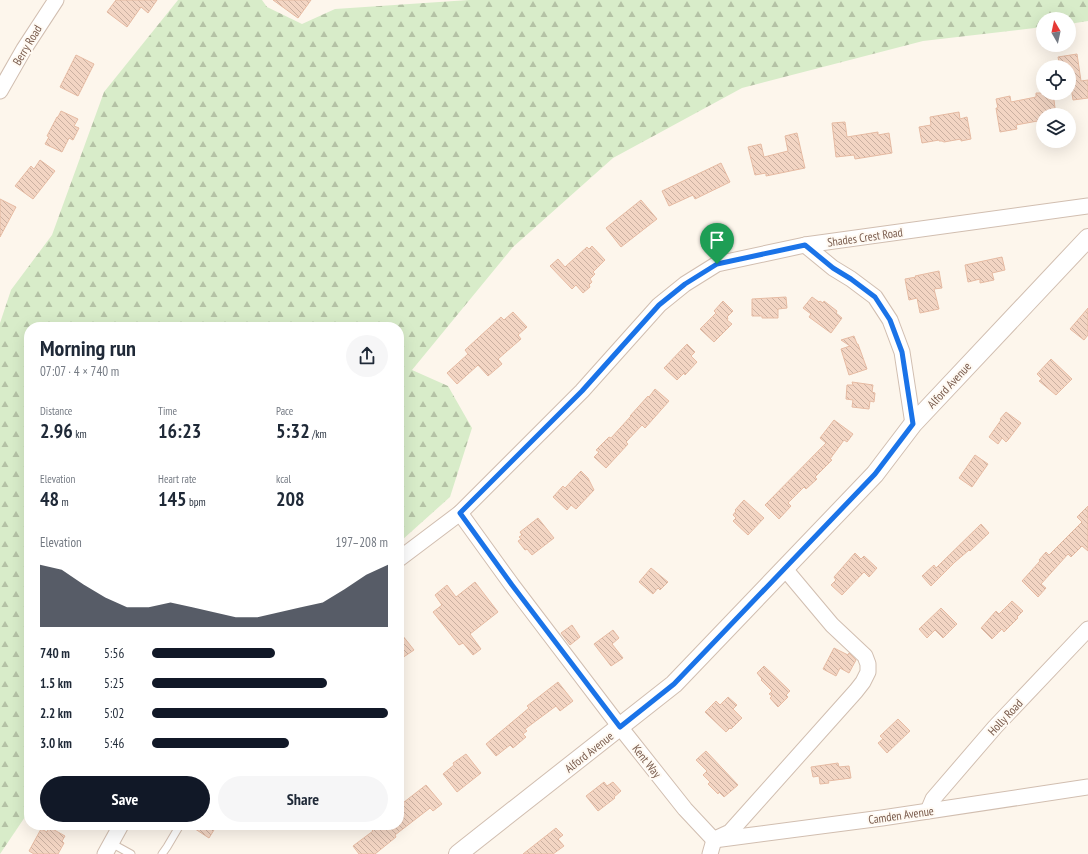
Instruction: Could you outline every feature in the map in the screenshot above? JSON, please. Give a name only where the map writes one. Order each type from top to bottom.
[{"type":"street","name":"Berry Road","points":[[0,91],[24,49],[56,0]]},
{"type":"street","name":"Shades Crest Road","points":[[404,555],[460,513],[582,391],[659,305],[685,284],[717,264],[805,245],[1088,206]]},
{"type":"street","name":"Alford Avenue","points":[[458,854],[674,684],[875,474],[913,424],[1088,238]]},
{"type":"street","points":[[805,245],[833,268],[875,297],[890,320],[902,352],[913,424]]},
{"type":"street","name":"Kent Way","points":[[460,513],[512,585],[620,727],[685,809],[712,847]]},
{"type":"street","points":[[712,847],[730,832],[856,692],[868,672],[868,664],[865,656],[832,624],[785,569]]},
{"type":"street","name":"Holly Road","points":[[928,811],[934,798],[995,728],[1088,629]]},
{"type":"street","name":"Camden Avenue","points":[[712,847],[928,811],[1088,787]]},
{"type":"street","points":[[108,849],[118,830]]},
{"type":"lane","points":[[162,854],[168,847],[177,830]]},
{"type":"lane","points":[[108,849],[131,854]]},
{"type":"green space","points":[[178,0],[262,0],[267,7],[302,24],[335,9],[469,0],[1088,0],[1088,21],[1076,23],[1076,12],[1036,12],[1036,28],[923,41],[742,88],[613,158],[513,247],[412,370],[448,386],[472,428],[450,497],[404,538],[404,322],[24,322],[24,818],[0,854],[0,323],[11,290],[52,235],[104,92]]},
{"type":"building","points":[[116,0],[157,0],[148,13],[141,7],[127,27],[107,12]]},
{"type":"building","points":[[273,0],[311,0],[298,18]]},
{"type":"building","points":[[1077,54],[1081,81],[1088,80],[1088,98],[1076,100],[1076,60],[1059,60],[1058,57]]},
{"type":"building","points":[[76,55],[94,64],[78,96],[60,87]]},
{"type":"building","points":[[1010,96],[1011,102],[1036,97],[1036,100],[1054,100],[1055,108],[1036,108],[1036,121],[1016,125],[1017,129],[1000,132],[996,99]]},
{"type":"building","points":[[61,111],[78,119],[74,126],[79,128],[73,140],[69,138],[62,152],[45,144],[49,137],[47,136]]},
{"type":"building","points":[[959,112],[960,119],[967,117],[971,139],[944,142],[939,140],[922,143],[919,127],[931,125],[930,117]]},
{"type":"building","points":[[845,122],[847,137],[878,132],[878,135],[889,133],[892,153],[855,159],[854,155],[836,157],[832,123]]},
{"type":"building","points":[[797,133],[805,168],[766,176],[766,173],[755,175],[748,147],[761,144],[764,157],[788,151],[785,136]]},
{"type":"building","points":[[40,160],[55,171],[33,199],[15,186],[31,166],[34,169]]},
{"type":"building","points":[[721,163],[730,182],[695,199],[693,195],[669,206],[662,191]]},
{"type":"building","points":[[0,199],[16,207],[0,237]]},
{"type":"building","points":[[641,200],[657,219],[621,247],[606,228]]},
{"type":"building","points":[[592,246],[605,260],[593,272],[595,274],[590,279],[592,282],[589,285],[590,287],[583,293],[576,285],[572,289],[550,266],[558,259],[565,267],[587,247],[589,249]]},
{"type":"building","points":[[1002,257],[1005,270],[992,273],[994,280],[980,283],[980,279],[968,282],[965,265]]},
{"type":"building","points":[[939,271],[942,288],[934,289],[939,309],[920,313],[917,298],[909,300],[905,279]]},
{"type":"building","points":[[786,297],[787,308],[778,309],[778,318],[762,318],[762,316],[752,316],[752,299]]},
{"type":"building","points":[[812,297],[819,302],[820,301],[823,303],[824,301],[837,311],[836,313],[842,318],[831,333],[809,317],[811,314],[803,308]]},
{"type":"building","points":[[723,301],[733,311],[727,317],[727,320],[732,324],[714,342],[700,329],[716,313],[714,311]]},
{"type":"building","points":[[1088,308],[1088,335],[1084,340],[1070,329]]},
{"type":"building","points":[[513,312],[527,327],[518,335],[521,339],[498,359],[502,364],[488,376],[478,365],[457,384],[447,373],[468,354],[465,350],[501,317],[504,320]]},
{"type":"building","points":[[854,336],[867,369],[849,375],[841,349],[850,346],[841,340]]},
{"type":"building","points":[[687,344],[695,352],[691,356],[697,362],[685,375],[684,373],[677,380],[664,368]]},
{"type":"building","points":[[1051,359],[1072,379],[1056,395],[1039,381],[1042,379],[1037,374]]},
{"type":"building","points":[[852,382],[873,385],[872,392],[875,393],[874,402],[870,401],[869,409],[852,407],[853,400],[846,399],[847,385],[853,385]]},
{"type":"building","points":[[655,389],[669,401],[645,428],[642,425],[626,442],[628,444],[606,468],[594,457],[599,452],[596,450],[609,437],[611,438]]},
{"type":"building","points":[[1006,412],[1021,423],[1006,442],[1002,438],[998,444],[989,437]]},
{"type":"building","points":[[834,420],[853,434],[847,442],[844,440],[830,459],[832,460],[815,477],[817,479],[806,489],[804,487],[788,503],[791,506],[779,519],[765,505],[826,443],[820,438]]},
{"type":"building","points":[[975,455],[988,464],[972,487],[959,478]]},
{"type":"building","points":[[581,471],[588,478],[594,490],[576,509],[571,505],[567,510],[553,497],[563,486],[565,488]]},
{"type":"building","points":[[744,500],[764,518],[748,535],[733,521],[736,518],[733,515],[736,511],[735,510]]},
{"type":"building","points":[[1088,506],[1088,551],[1082,546],[1071,557],[1068,554],[1041,584],[1046,588],[1038,597],[1022,581],[1046,552],[1049,555],[1082,522],[1077,517]]},
{"type":"building","points":[[538,518],[554,538],[532,555],[527,549],[525,550],[518,541],[521,539],[519,537],[522,535],[520,532]]},
{"type":"building","points":[[981,524],[989,533],[970,551],[969,550],[955,562],[931,586],[922,576],[934,565],[936,568]]},
{"type":"building","points":[[855,553],[861,559],[864,556],[877,568],[869,577],[864,572],[842,595],[831,585],[836,580],[834,577]]},
{"type":"building","points":[[651,568],[668,582],[660,590],[658,588],[653,594],[639,582]]},
{"type":"building","points":[[475,582],[498,612],[470,634],[481,649],[473,655],[463,643],[459,645],[433,612],[442,605],[435,595],[447,585],[456,597]]},
{"type":"building","points":[[1012,601],[1023,611],[1004,632],[1002,629],[992,639],[981,628],[996,611],[999,614]]},
{"type":"building","points":[[941,608],[957,624],[943,638],[935,630],[927,638],[919,629]]},
{"type":"building","points":[[572,625],[580,637],[570,645],[561,633]]},
{"type":"building","points":[[613,630],[619,638],[612,644],[623,658],[611,666],[594,644]]},
{"type":"building","points":[[404,637],[414,650],[404,657]]},
{"type":"building","points":[[834,648],[848,655],[849,653],[856,660],[849,673],[840,668],[836,676],[823,669]]},
{"type":"building","points":[[764,666],[790,691],[786,695],[788,697],[778,707],[770,698],[772,696],[769,694],[772,691],[761,680],[762,679],[757,673]]},
{"type":"building","points":[[558,682],[573,701],[560,711],[556,706],[525,729],[527,731],[523,734],[526,737],[513,748],[510,745],[496,756],[486,744],[529,708],[527,706]]},
{"type":"building","points":[[728,697],[737,705],[733,709],[742,718],[726,732],[705,712],[716,701],[720,705]]},
{"type":"building","points":[[898,719],[910,731],[887,753],[878,743],[883,739],[880,736]]},
{"type":"building","points":[[706,751],[738,785],[724,797],[719,792],[718,794],[708,784],[710,782],[703,775],[707,771],[696,760]]},
{"type":"building","points":[[466,754],[481,773],[457,792],[443,774],[454,765],[453,763]]},
{"type":"building","points":[[838,763],[839,767],[849,766],[851,778],[828,781],[829,783],[820,784],[819,776],[813,777],[811,767]]},
{"type":"building","points":[[604,782],[607,786],[613,782],[621,791],[614,797],[615,798],[598,811],[586,796]]},
{"type":"building","points":[[426,785],[442,804],[433,811],[430,808],[404,828],[404,802]]},
{"type":"building","points":[[556,828],[563,835],[558,839],[564,846],[553,854],[523,854]]},
{"type":"building","points":[[40,830],[47,832],[48,830],[54,830],[65,836],[62,841],[64,843],[58,854],[34,854],[29,851]]},
{"type":"building","points":[[197,830],[214,830],[209,838]]},
{"type":"building","points":[[372,830],[401,830],[395,835],[396,837],[375,854],[359,854],[353,846],[373,831]]},
{"type":"route","points":[[805,245],[833,268],[875,297],[890,320],[902,352],[913,424],[875,474],[674,684],[620,727],[512,585],[460,513],[582,391],[659,305],[685,284],[717,264],[805,245]]}]
